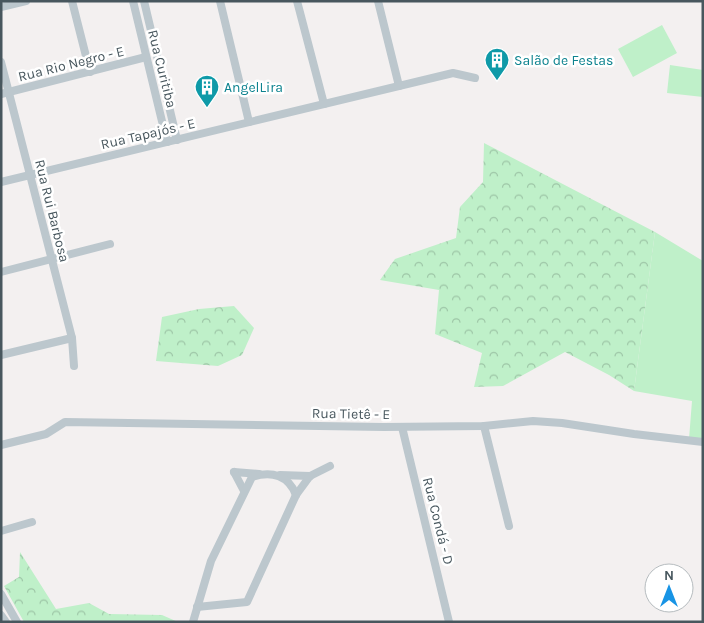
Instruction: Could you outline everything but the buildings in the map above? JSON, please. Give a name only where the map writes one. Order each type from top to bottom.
[{"type":"street","points":[[1,7],[26,1]]},
{"type":"street","points":[[72,1],[90,72]]},
{"type":"street","name":"Rua Curitiba","points":[[133,1],[167,142]]},
{"type":"street","name":"Rua Curitiba","points":[[144,1],[177,140]]},
{"type":"street","points":[[220,1],[250,122]]},
{"type":"street","points":[[297,1],[324,104]]},
{"type":"street","points":[[378,1],[399,86]]},
{"type":"street","name":"Rua Rio Negro - E","points":[[5,93],[146,58]]},
{"type":"street","name":"Rua Rui Barbosa","points":[[1,62],[5,93],[30,175],[72,338],[74,366]]},
{"type":"street","name":"Rua Tapajós - E","points":[[1,182],[453,74],[474,78]]},
{"type":"street","points":[[1,272],[110,244]]},
{"type":"street","points":[[1,355],[72,338]]},
{"type":"street","name":"Rua Tietê - E","points":[[1,445],[46,434],[65,422],[402,427],[484,426],[534,421],[703,442]]},
{"type":"street","points":[[484,426],[509,526]]},
{"type":"street","name":"Rua Condá - D","points":[[402,427],[450,622]]},
{"type":"street","points":[[244,491],[234,472],[278,476],[310,476],[330,466]]},
{"type":"street","points":[[193,622],[211,561],[252,477],[261,474]]},
{"type":"street","points":[[278,476],[292,484],[296,495]]},
{"type":"street","points":[[197,607],[247,602],[296,495],[310,476]]},
{"type":"street","points":[[1,531],[32,522]]},
{"type":"street","points":[[1,594],[17,622]]},
{"type":"street","points":[[1,615],[6,622]]},
{"type":"green space","points":[[662,25],[677,53],[633,77],[618,49]]},
{"type":"green space","points":[[670,65],[703,70],[703,97],[667,93]]},
{"type":"green space","points":[[484,143],[655,232],[634,391],[609,375],[565,352],[503,386],[474,387],[482,353],[435,334],[439,290],[380,280],[395,259],[456,238],[460,207],[483,182]]},
{"type":"green space","points":[[655,232],[703,261],[703,440],[689,439],[692,401],[634,391]]},
{"type":"green space","points":[[234,306],[254,328],[242,355],[218,366],[156,361],[162,317],[199,309]]},
{"type":"green space","points":[[20,552],[56,609],[89,603],[109,614],[162,615],[178,622],[24,622],[4,586],[19,577]]},
{"type":"place","name":"Salão de Festas","points":[[497,81]]},
{"type":"place","name":"AngelLira","points":[[207,108]]}]
